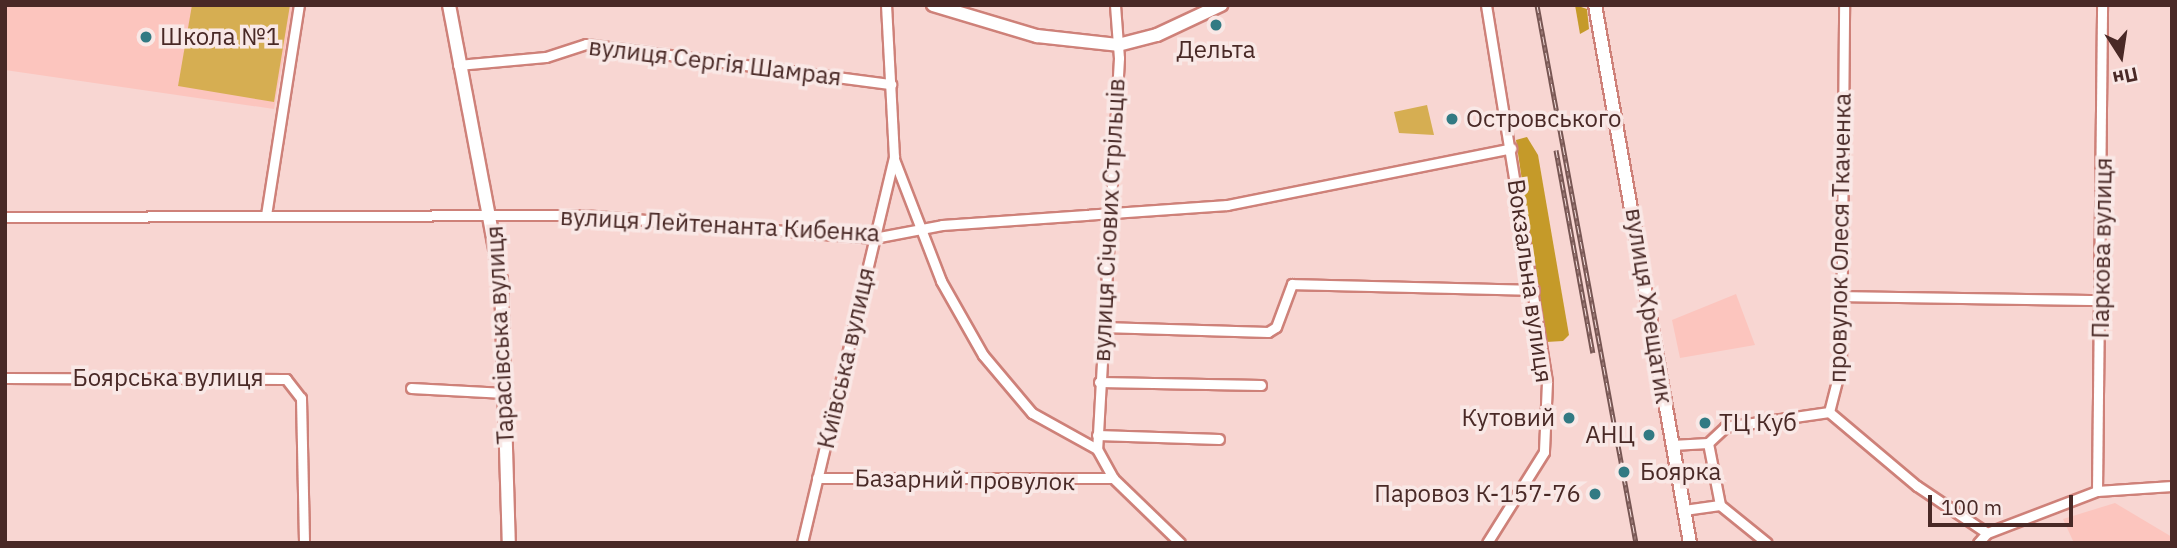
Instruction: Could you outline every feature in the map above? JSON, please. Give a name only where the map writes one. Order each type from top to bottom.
[{"type":"street","points":[[266,215],[299,5]]},
{"type":"street","name":"Тарасівська вулиця","points":[[449,5],[458,65],[493,214],[505,393],[509,543]]},
{"type":"street","name":"Київська вулиця","points":[[802,543],[894,157],[886,5]]},
{"type":"street","points":[[933,5],[1037,36],[1118,45],[1157,35],[1221,5]]},
{"type":"street","name":"вулиця Січових Стрільців","points":[[1115,5],[1118,45],[1097,449],[1113,478],[1180,543]]},
{"type":"street","name":"Вокзальна вулиця","points":[[1486,5],[1547,382],[1544,452],[1487,543]]},
{"type":"street","name":"вулиця Хрещатик","points":[[1595,5],[1690,543]]},
{"type":"street","name":"провулок Олеся Ткаченка","points":[[1844,5],[1839,296],[1841,365],[1829,412],[1917,486],[1987,533]]},
{"type":"street","name":"Паркова вулиця","points":[[2097,491],[2102,5]]},
{"type":"street","name":"вулиця Сергія Шамрая","points":[[458,65],[546,57],[586,44],[891,84]]},
{"type":"street","name":"вулиця Лейтенанта Кибенка","points":[[5,217],[493,214],[874,238],[918,229],[1108,211],[1227,205],[1511,148]]},
{"type":"street","points":[[894,157],[918,229],[940,281],[1006,385],[1032,413],[1097,449]]},
{"type":"street","points":[[1102,327],[1268,332],[1276,327],[1292,284],[1534,290]]},
{"type":"street","points":[[1839,296],[2101,300]]},
{"type":"street","name":"Боярська вулиця","points":[[5,379],[286,379],[301,398],[304,543]]},
{"type":"street","points":[[1099,382],[1261,385]]},
{"type":"street","points":[[411,388],[505,393]]},
{"type":"street","points":[[1672,445],[1708,443],[1725,428],[1829,412]]},
{"type":"street","points":[[1097,435],[1219,439]]},
{"type":"street","points":[[1708,443],[1720,505],[1767,543]]},
{"type":"street","name":"Базарний провулок","points":[[817,478],[1113,478]]},
{"type":"street","points":[[1978,543],[1987,533],[2097,491],[2172,486]]},
{"type":"street","points":[[1684,510],[1720,505]]},
{"type":"shaded area","name":"Школа №1","points":[[5,5],[293,5],[274,109],[5,70]]},
{"type":"shaded area","points":[[192,5],[290,5],[274,102],[178,86]]},
{"type":"shaded area","points":[[1575,5],[1587,9],[1589,29],[1580,34]]},
{"type":"shaded area","points":[[1427,105],[1434,135],[1399,133],[1394,112]]},
{"type":"shaded area","points":[[1527,137],[1538,155],[1569,335],[1563,341],[1546,342],[1516,140]]},
{"type":"shaded area","points":[[1736,294],[1755,345],[1680,358],[1672,320]]},
{"type":"shaded area","points":[[2115,503],[2172,537],[2172,543],[2074,543],[2063,519]]},
{"type":"railway","points":[[1537,5],[1636,543]]},
{"type":"railway","points":[[1556,150],[1593,353]]},
{"type":"place","name":"Дельта","points":[[1216,25]]},
{"type":"place","name":"Школа №1","points":[[146,37]]},
{"type":"place","name":"Островського","points":[[1452,119]]},
{"type":"place","name":"Кутовий","points":[[1569,418]]},
{"type":"place","name":"ТЦ Куб","points":[[1705,423]]},
{"type":"place","name":"АНЦ","points":[[1649,435]]},
{"type":"place","name":"Боярка","points":[[1624,472]]},
{"type":"place","name":"Паровоз К-157-76","points":[[1595,494]]}]
